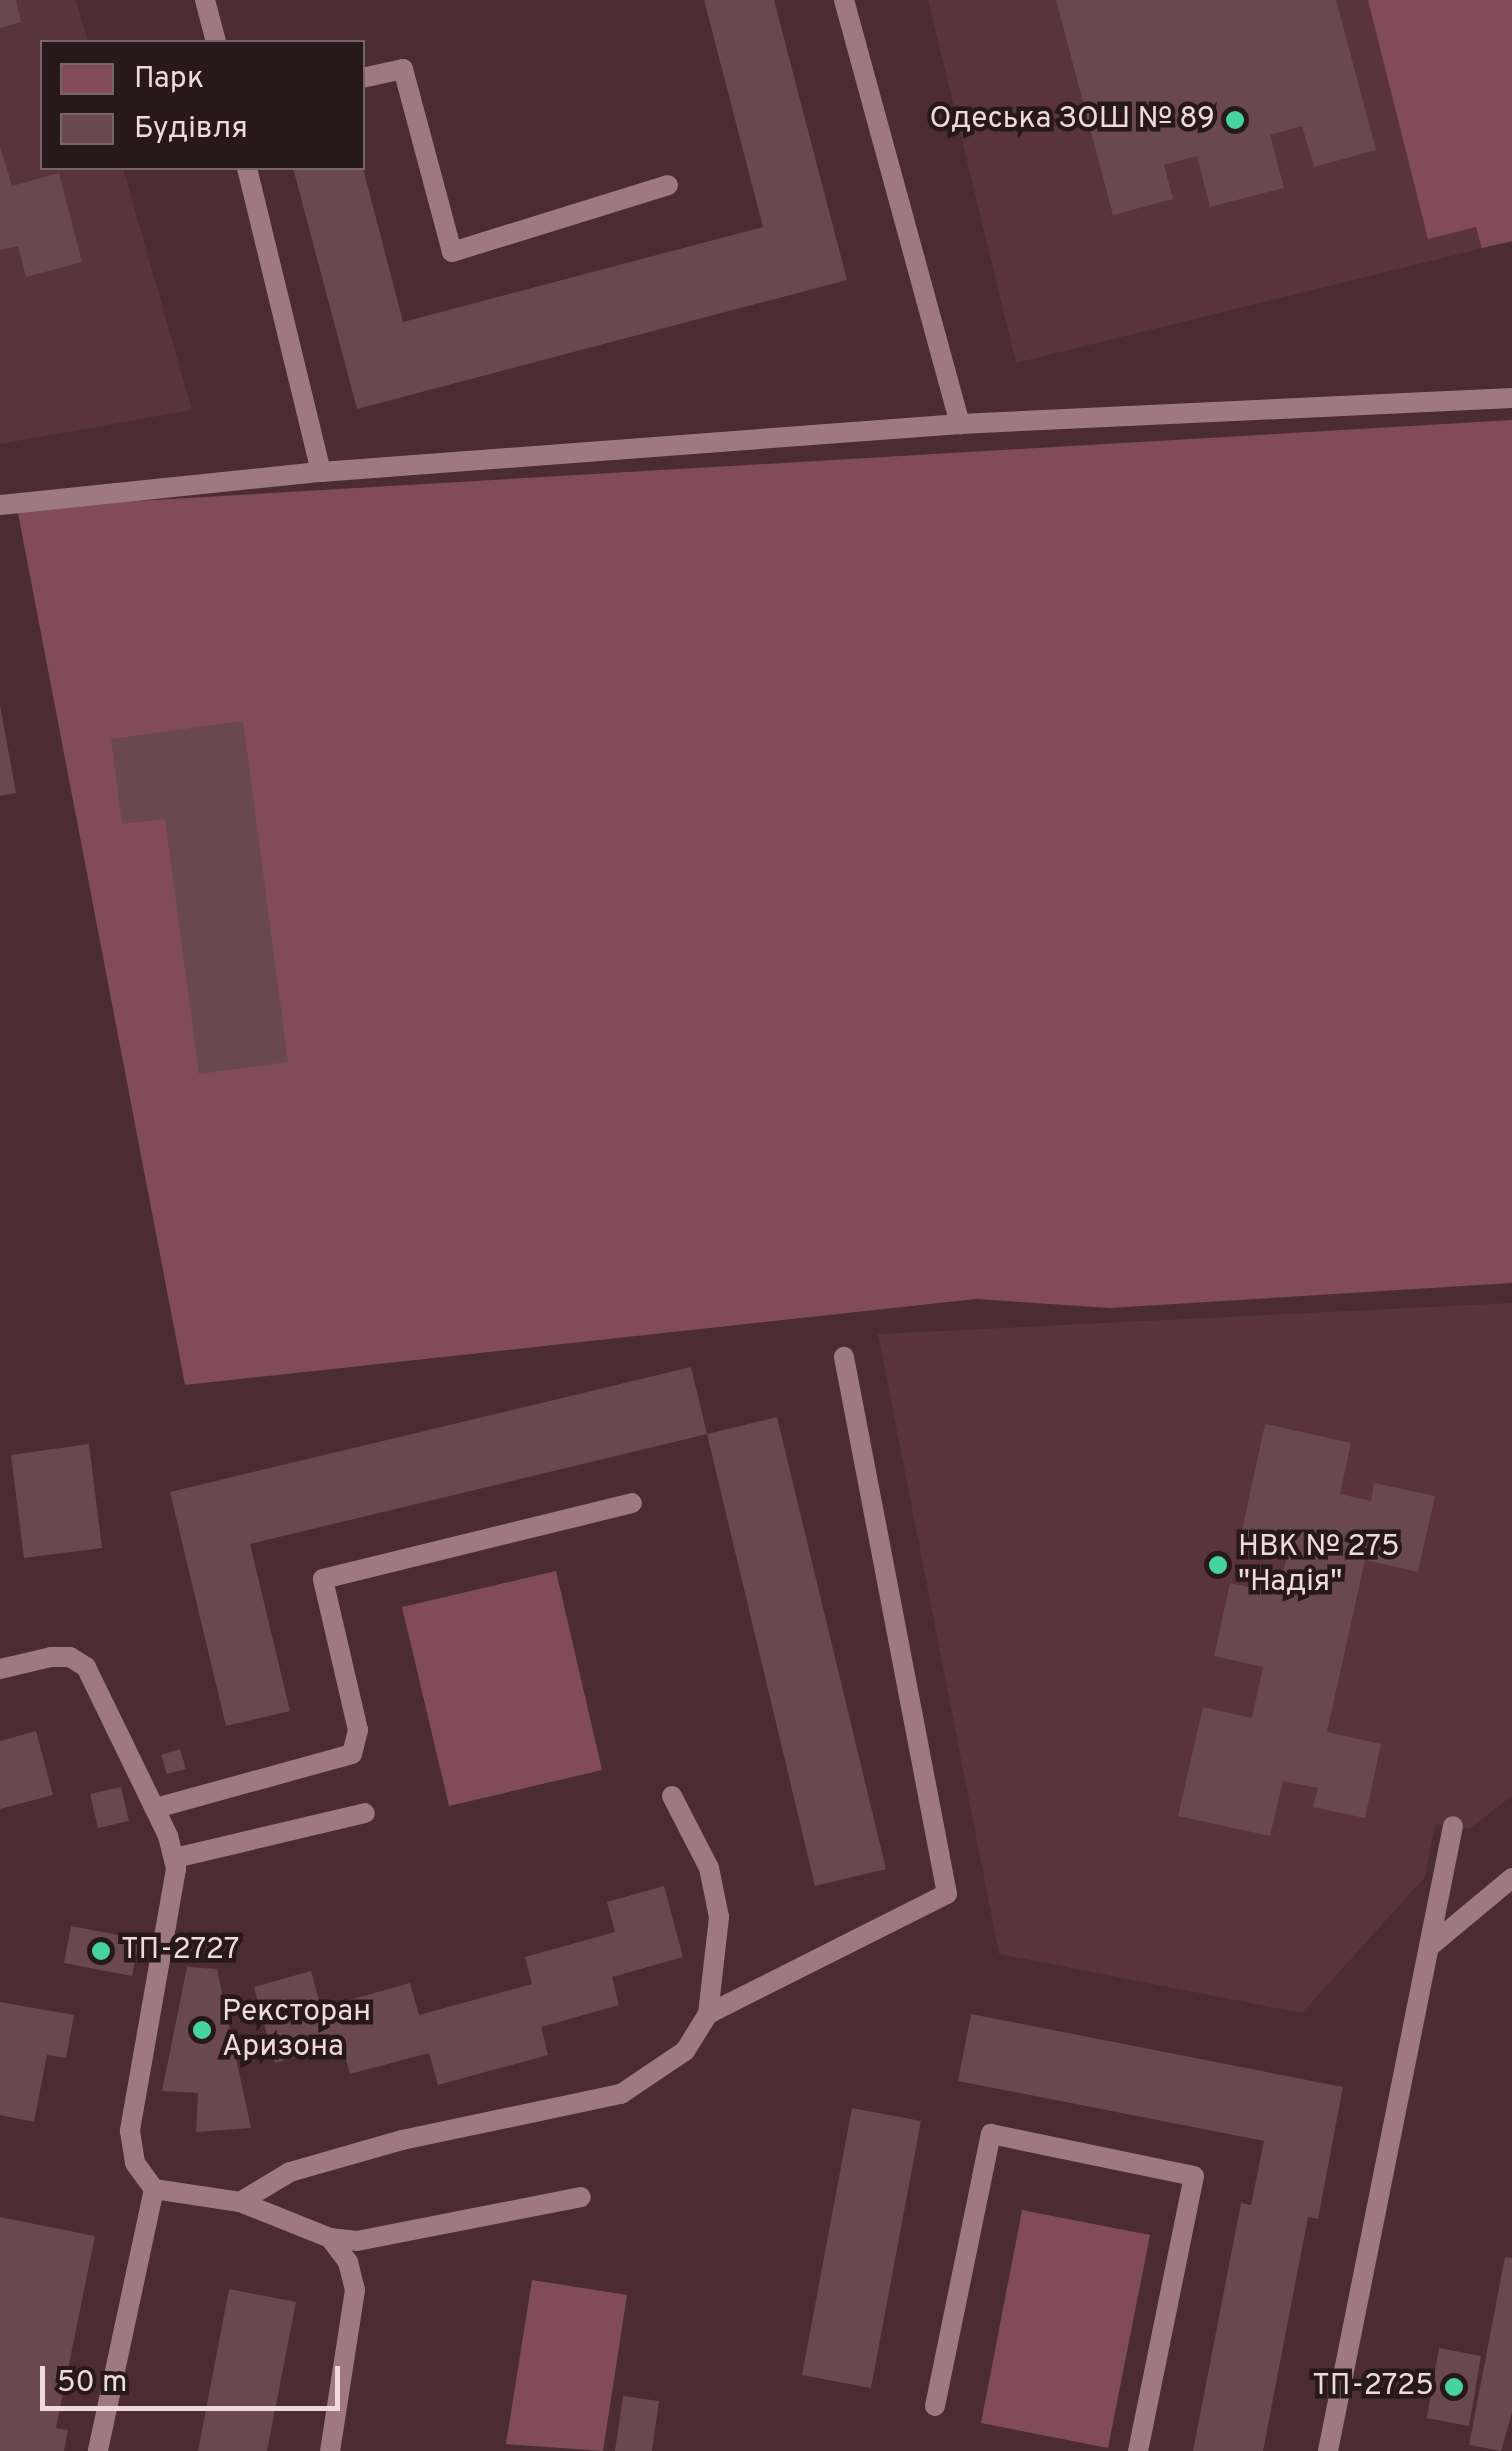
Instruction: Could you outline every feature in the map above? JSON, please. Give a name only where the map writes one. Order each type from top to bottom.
[{"type":"lane","points":[[205,0],[215,40]]},
{"type":"lane","points":[[844,0],[960,424]]},
{"type":"lane","points":[[365,77],[403,69],[452,252],[668,185]]},
{"type":"lane","points":[[246,170],[321,472]]},
{"type":"lane","points":[[0,506],[321,472],[960,424],[1512,398]]},
{"type":"lane","points":[[708,2014],[947,1894],[844,1357]]},
{"type":"lane","points":[[156,1808],[352,1754],[358,1730],[323,1579],[632,1503]]},
{"type":"lane","points":[[0,1669],[51,1657],[70,1657],[86,1667],[156,1808],[174,1858],[173,1902],[130,2131],[135,2164],[154,2190],[240,2202],[330,2238],[357,2241],[581,2196]]},
{"type":"lane","points":[[240,2202],[309,2166],[620,2094],[685,2051],[708,2014],[719,1916],[708,1868],[672,1796]]},
{"type":"lane","points":[[174,1858],[365,1812]]},
{"type":"lane","points":[[1328,2451],[1452,1826]]},
{"type":"lane","points":[[1429,1947],[1512,1878]]},
{"type":"lane","points":[[935,2406],[991,2134],[1194,2176],[1138,2451]]},
{"type":"lane","points":[[98,2451],[154,2190]]},
{"type":"lane","points":[[330,2238],[348,2262],[355,2290],[330,2451]]},
{"type":"shaded area","points":[[0,0],[76,0],[87,40],[40,40],[40,170],[124,170],[192,410],[0,444]]},
{"type":"shaded area","name":"Одеська ЗОШ № 89","points":[[928,0],[1512,0],[1512,241],[1016,363]]},
{"type":"shaded area","name":"НВК № 275 \"Надія\"","points":[[1512,1303],[1512,1796],[1469,1829],[1435,1824],[1425,1877],[1302,2013],[999,1954],[878,1334]]},
{"type":"green space","points":[[1368,0],[1512,0],[1512,241],[1482,248],[1476,227],[1428,239]]},
{"type":"green space","points":[[1512,420],[1512,1283],[1110,1308],[976,1299],[185,1385],[17,508]]},
{"type":"green space","points":[[556,1571],[602,1770],[449,1806],[402,1607]]},
{"type":"green space","points":[[1022,2210],[1150,2235],[1108,2448],[981,2423]]},
{"type":"green space","points":[[532,2280],[627,2295],[603,2451],[506,2444]]},
{"type":"building","points":[[0,0],[16,0],[21,22],[0,28]]},
{"type":"building","points":[[704,0],[774,0],[847,280],[357,409],[294,170],[364,170],[403,322],[763,227]]},
{"type":"building","points":[[1056,0],[1336,0],[1376,150],[1314,167],[1302,126],[1270,135],[1284,188],[1210,207],[1197,156],[1164,165],[1173,199],[1113,215]]},
{"type":"building","points":[[0,146],[12,186],[59,173],[82,262],[26,277],[18,246],[0,250]]},
{"type":"building","points":[[0,705],[16,793],[0,796]]},
{"type":"building","points":[[243,721],[288,1062],[199,1074],[165,819],[122,824],[111,739]]},
{"type":"building","points":[[691,1367],[707,1434],[250,1544],[290,1711],[226,1726],[170,1492]]},
{"type":"building","points":[[777,1417],[886,1869],[815,1886],[707,1434]]},
{"type":"building","points":[[1265,1424],[1351,1443],[1340,1494],[1371,1501],[1374,1483],[1435,1496],[1418,1572],[1365,1560],[1327,1732],[1381,1744],[1365,1818],[1313,1807],[1318,1788],[1283,1781],[1270,1836],[1178,1816],[1203,1707],[1252,1718],[1263,1667],[1214,1656],[1230,1583],[1279,1594],[1289,1546],[1241,1535]]},
{"type":"building","points":[[89,1444],[102,1548],[24,1558],[11,1455]]},
{"type":"building","points":[[36,1731],[53,1795],[0,1809],[0,1741]]},
{"type":"building","points":[[180,1749],[186,1769],[167,1774],[161,1755]]},
{"type":"building","points":[[121,1787],[129,1821],[98,1828],[90,1794]]},
{"type":"building","points":[[664,1886],[683,1957],[612,1977],[619,2005],[541,2027],[548,2055],[438,2085],[429,2053],[350,2074],[342,2044],[275,2063],[254,1987],[311,1971],[321,2008],[410,1983],[419,2015],[532,1984],[525,1957],[615,1932],[607,1902]]},
{"type":"building","name":"ТП-2727","points":[[71,1926],[139,1939],[132,1976],[64,1963]]},
{"type":"building","name":"Рексторан Аризона","points":[[187,1967],[217,1969],[251,2128],[196,2132],[198,2093],[162,2091]]},
{"type":"building","points":[[0,2002],[74,2015],[66,2058],[47,2055],[34,2122],[0,2115]]},
{"type":"building","points":[[971,2014],[1343,2087],[1318,2219],[1308,2217],[1263,2451],[1193,2451],[1241,2203],[1251,2205],[1264,2141],[958,2081]]},
{"type":"building","points":[[852,2108],[921,2121],[871,2388],[802,2375]]},
{"type":"building","points":[[0,2217],[95,2236],[56,2428],[68,2430],[64,2451],[0,2451]]},
{"type":"building","points":[[1505,2257],[1512,2258],[1512,2413],[1501,2451],[1469,2445]]},
{"type":"building","points":[[229,2289],[296,2302],[267,2451],[198,2451]]},
{"type":"building","name":"ТП-2725","points":[[1439,2348],[1481,2356],[1469,2426],[1427,2418]]},
{"type":"building","points":[[623,2396],[659,2401],[652,2451],[615,2451]]},
{"type":"place","name":"Одеська ЗОШ № 89","points":[[1235,120]]},
{"type":"place","name":"НВК № 275 \"Надія\"","points":[[1218,1565]]},
{"type":"place","name":"ТП-2727","points":[[101,1951]]},
{"type":"place","name":"Рексторан Аризона","points":[[202,2030]]},
{"type":"place","name":"ТП-2725","points":[[1454,2387]]}]
